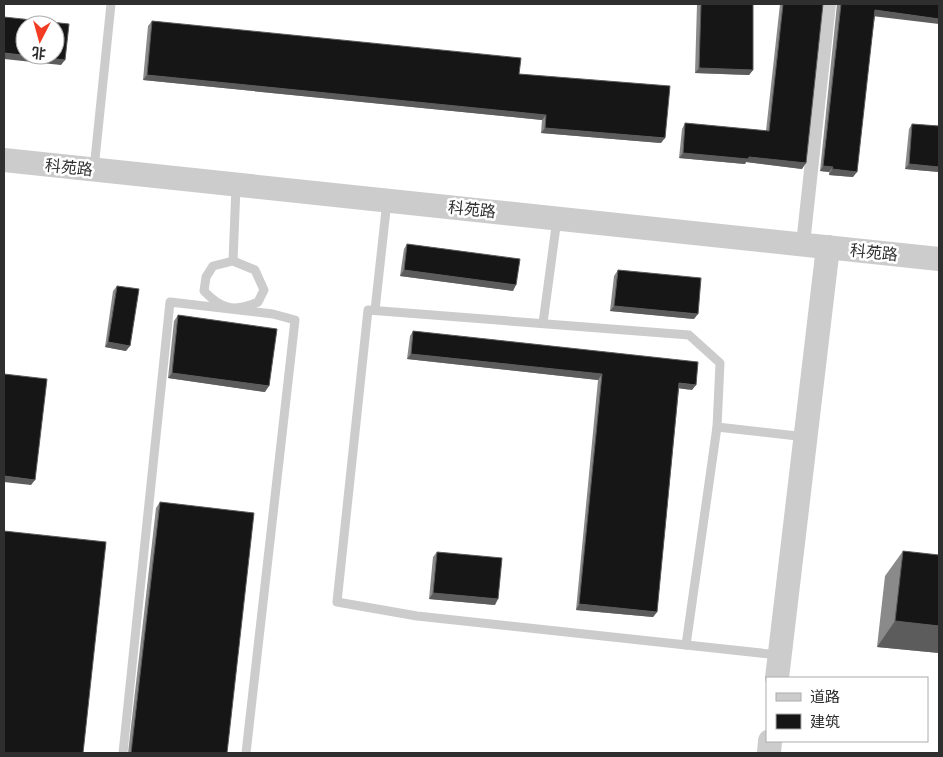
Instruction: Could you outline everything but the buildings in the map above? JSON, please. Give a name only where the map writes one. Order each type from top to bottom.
[{"type":"street","points":[[803,244],[829,4]]},
{"type":"street","name":"科苑路","points":[[4,160],[939,259]]},
{"type":"street","points":[[779,667],[828,247]]},
{"type":"lane","points":[[94,170],[111,4]]},
{"type":"lane","points":[[233,261],[236,184]]},
{"type":"lane","points":[[375,310],[387,200]]},
{"type":"lane","points":[[543,323],[557,218]]},
{"type":"lane","points":[[233,261],[255,270],[264,290],[258,302],[240,310],[215,302],[204,291],[206,277],[213,266],[233,261]]},
{"type":"lane","points":[[124,753],[170,302],[273,314],[295,320],[246,753]]},
{"type":"lane","points":[[686,645],[717,428],[720,363],[689,335],[368,310],[337,602],[417,616],[686,645],[779,667]]},
{"type":"lane","points":[[717,428],[806,437]]}]
